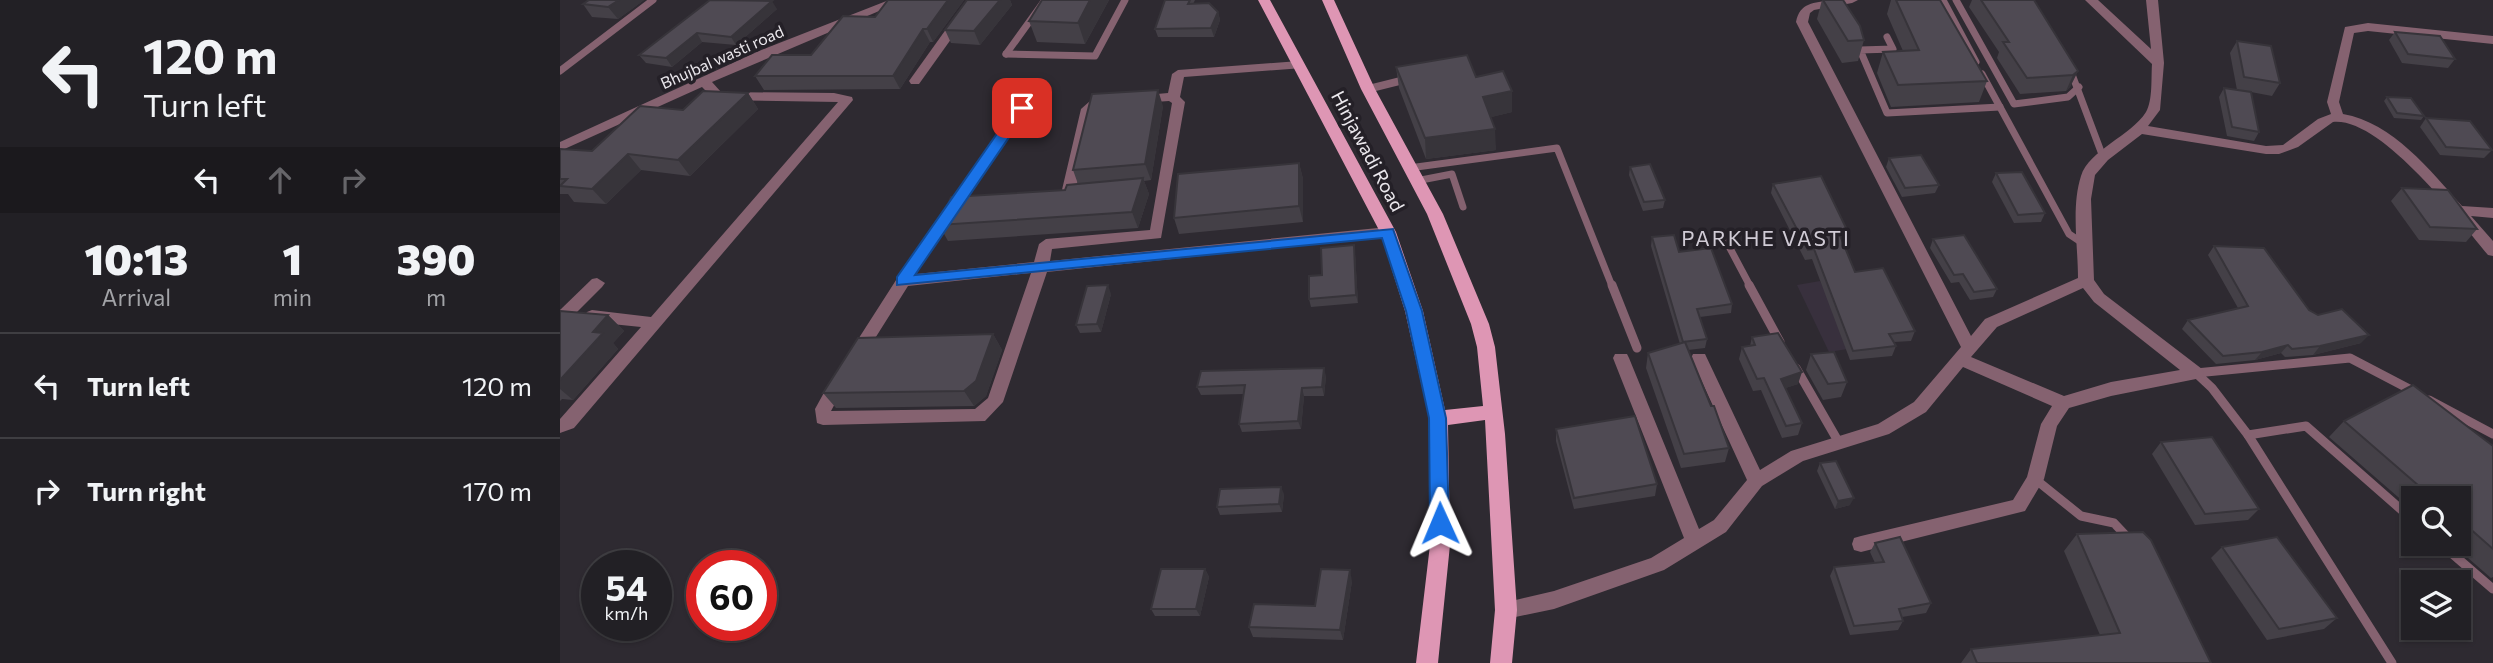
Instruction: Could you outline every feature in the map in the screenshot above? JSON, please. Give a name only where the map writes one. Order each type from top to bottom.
[{"type":"main road","name":"Hinjawadi Road","points":[[1264,0],[1388,232],[1414,311],[1438,418],[1440,545],[1427,663]]},
{"type":"main road","name":"Hinjawadi Road","points":[[1328,0],[1368,89],[1435,214],[1480,324],[1492,381],[1494,412],[1506,610],[1501,663]]},
{"type":"main road","points":[[1438,418],[1494,412]]},
{"type":"street","name":"Bhujbal wasti road","points":[[560,147],[763,54],[898,0]]},
{"type":"street","points":[[915,81],[973,0]]},
{"type":"street","points":[[1852,0],[1810,7],[1804,12],[1802,22],[1965,354],[2063,403]]},
{"type":"street","points":[[2091,0],[2158,63]]},
{"type":"street","points":[[2152,0],[2158,63],[2154,110],[2139,129],[2103,157],[2088,174],[2084,245],[2086,281],[2099,298],[2196,373]]},
{"type":"street","points":[[2345,119],[2333,102],[2349,30],[2368,27],[2493,40]]},
{"type":"street","points":[[1173,98],[1178,74],[1299,65]]},
{"type":"street","points":[[1368,89],[1422,76]]},
{"type":"street","points":[[560,426],[568,423],[847,100],[834,97],[718,96],[704,82]]},
{"type":"street","points":[[1022,108],[902,281],[823,409],[822,418],[979,416],[989,411],[995,402],[1041,270],[1046,244],[1156,234],[1157,187],[1179,102],[1173,98],[1158,97],[1089,106],[1068,194]]},
{"type":"street","points":[[2139,129],[2266,150],[2286,148],[2321,122],[2345,119],[2379,134],[2417,164],[2493,251]]},
{"type":"street","points":[[953,204],[979,202]]},
{"type":"street","points":[[2458,210],[2493,213]]},
{"type":"street","points":[[902,281],[1041,270],[1388,232]]},
{"type":"street","points":[[1506,610],[1554,600],[1657,564],[1720,526],[1756,481],[1797,456],[1883,429],[1920,407],[1991,323],[2086,281]]},
{"type":"street","points":[[564,316],[597,283]]},
{"type":"street","points":[[564,316],[656,323]]},
{"type":"street","points":[[1621,358],[1695,541]]},
{"type":"street","points":[[1699,358],[1756,481]]},
{"type":"street","points":[[1861,544],[2019,506],[2035,479],[2049,425],[2063,403],[2111,389],[2196,373]]},
{"type":"lane","points":[[560,71],[653,0]]},
{"type":"lane","points":[[1045,0],[1006,54],[1095,56],[1125,0]]},
{"type":"lane","points":[[1943,0],[2069,234],[2084,245]]},
{"type":"lane","points":[[1956,0],[2014,104],[2068,97],[2079,87]]},
{"type":"lane","points":[[1887,37],[1892,49],[1860,50],[1887,113],[2000,107]]},
{"type":"lane","points":[[2065,62],[2079,87],[2093,137],[2103,157]]},
{"type":"lane","points":[[1413,174],[1557,148],[1637,348]]},
{"type":"lane","points":[[1413,174],[1452,174],[1463,206]]},
{"type":"lane","points":[[1724,237],[1784,347]]},
{"type":"lane","points":[[2196,373],[2350,358],[2493,434]]},
{"type":"lane","points":[[1790,359],[1838,442]]},
{"type":"lane","points":[[2196,373],[2212,388],[2248,435],[2392,663]]},
{"type":"lane","points":[[2248,435],[2306,426],[2401,509]]},
{"type":"lane","points":[[2035,479],[2081,516],[2114,523],[2142,552]]},
{"type":"lane","points":[[2455,556],[2493,589]]},
{"type":"shaded area","points":[[1820,281],[1854,348],[1829,352],[1797,285]]},
{"type":"building","points":[[589,0],[619,0],[608,7],[583,4]]},
{"type":"building","points":[[710,0],[772,1],[731,37],[697,33],[666,58],[639,55]]},
{"type":"building","points":[[888,0],[948,0],[927,29],[923,29],[893,76],[755,76],[772,55],[811,55],[843,16],[875,17]]},
{"type":"building","points":[[967,0],[1000,0],[974,31],[945,30]]},
{"type":"building","points":[[1042,0],[1090,0],[1078,23],[1029,21]]},
{"type":"building","points":[[1165,0],[1190,0],[1188,4],[1209,3],[1218,12],[1211,28],[1155,29]]},
{"type":"building","points":[[1823,0],[1843,0],[1860,26],[1864,40],[1848,41]]},
{"type":"building","points":[[1896,0],[1940,0],[1987,81],[1898,85],[1883,52],[1919,50]]},
{"type":"building","points":[[1981,0],[2034,0],[2078,71],[2073,75],[2027,78],[2003,42],[2009,42]]},
{"type":"building","points":[[2395,32],[2440,36],[2455,59],[2408,54]]},
{"type":"building","points":[[2237,41],[2271,46],[2280,83],[2244,77]]},
{"type":"building","points":[[1467,55],[1476,77],[1503,71],[1512,91],[1483,97],[1495,129],[1425,138],[1396,67]]},
{"type":"building","points":[[2224,88],[2251,92],[2259,132],[2232,127]]},
{"type":"building","points":[[1158,90],[1145,164],[1073,170],[1092,94]]},
{"type":"building","points":[[703,91],[748,93],[678,160],[628,154],[592,189],[560,186],[567,179],[560,179],[560,149],[592,151],[640,106],[683,110]]},
{"type":"building","points":[[2387,97],[2411,98],[2424,116],[2397,113]]},
{"type":"building","points":[[2426,118],[2470,121],[2492,150],[2446,147]]},
{"type":"building","points":[[1921,155],[1939,185],[1905,188],[1889,158]]},
{"type":"building","points":[[1299,163],[1299,206],[1174,218],[1178,174]]},
{"type":"building","points":[[1650,164],[1665,200],[1644,202],[1630,167]]},
{"type":"building","points":[[2022,172],[2045,213],[2018,215],[1996,173]]},
{"type":"building","points":[[1821,176],[1848,232],[1839,233],[1855,272],[1883,268],[1915,331],[1889,334],[1896,346],[1853,351],[1814,249],[1808,250],[1773,184]]},
{"type":"building","points":[[1143,178],[1132,212],[939,225],[951,197],[1065,190],[1067,185]]},
{"type":"building","points":[[2402,188],[2448,190],[2477,229],[2430,227]]},
{"type":"building","points":[[1674,235],[1679,252],[1711,248],[1732,304],[1697,309],[1707,339],[1683,342],[1652,237]]},
{"type":"building","points":[[1964,235],[1997,289],[1974,292],[1963,274],[1954,275],[1933,239]]},
{"type":"building","points":[[1354,245],[1356,295],[1309,299],[1309,276],[1322,275],[1321,248]]},
{"type":"building","points":[[2214,246],[2264,248],[2309,310],[2318,315],[2342,309],[2369,335],[2320,346],[2292,349],[2288,345],[2262,352],[2223,356],[2188,320],[2248,306]]},
{"type":"building","points":[[1108,285],[1097,324],[1076,325],[1087,286]]},
{"type":"building","points":[[560,311],[608,315],[593,332],[603,333],[560,380]]},
{"type":"building","points":[[1778,333],[1802,372],[1781,379],[1802,423],[1786,426],[1764,378],[1757,379],[1742,347],[1755,345],[1752,337]]},
{"type":"building","points":[[993,334],[976,381],[964,391],[823,393],[858,338]]},
{"type":"building","points":[[1685,342],[1711,406],[1714,406],[1729,448],[1684,454],[1648,353]]},
{"type":"building","points":[[1834,352],[1847,382],[1828,384],[1811,354]]},
{"type":"building","points":[[1324,368],[1322,387],[1302,388],[1298,421],[1239,424],[1245,385],[1197,387],[1201,371]]},
{"type":"building","points":[[2413,385],[2493,446],[2493,549],[2471,530],[2471,486],[2419,486],[2344,421]]},
{"type":"building","points":[[1635,416],[1657,484],[1574,498],[1556,429]]},
{"type":"building","points":[[2212,437],[2259,509],[2205,514],[2161,442]]},
{"type":"building","points":[[1836,461],[1854,498],[1838,501],[1820,463]]},
{"type":"building","points":[[1281,487],[1279,504],[1217,507],[1220,489]]},
{"type":"building","points":[[2143,532],[2151,540],[2211,663],[1977,663],[1971,649],[2120,633],[2077,534]]},
{"type":"building","points":[[1900,537],[1931,603],[1899,609],[1903,621],[1854,626],[1834,567],[1884,562],[1875,543]]},
{"type":"building","points":[[2277,537],[2337,618],[2279,629],[2222,547]]},
{"type":"building","points":[[1161,569],[1205,569],[1196,609],[1151,609]]},
{"type":"building","points":[[1321,569],[1350,570],[1340,630],[1249,627],[1254,604],[1315,606]]},
{"type":"district","name":"PARKHE VASTI","points":[[1766,239]]},
{"type":"route","points":[[1022,108],[902,281],[1041,270],[1388,232],[1414,311],[1438,418],[1440,523]]}]
